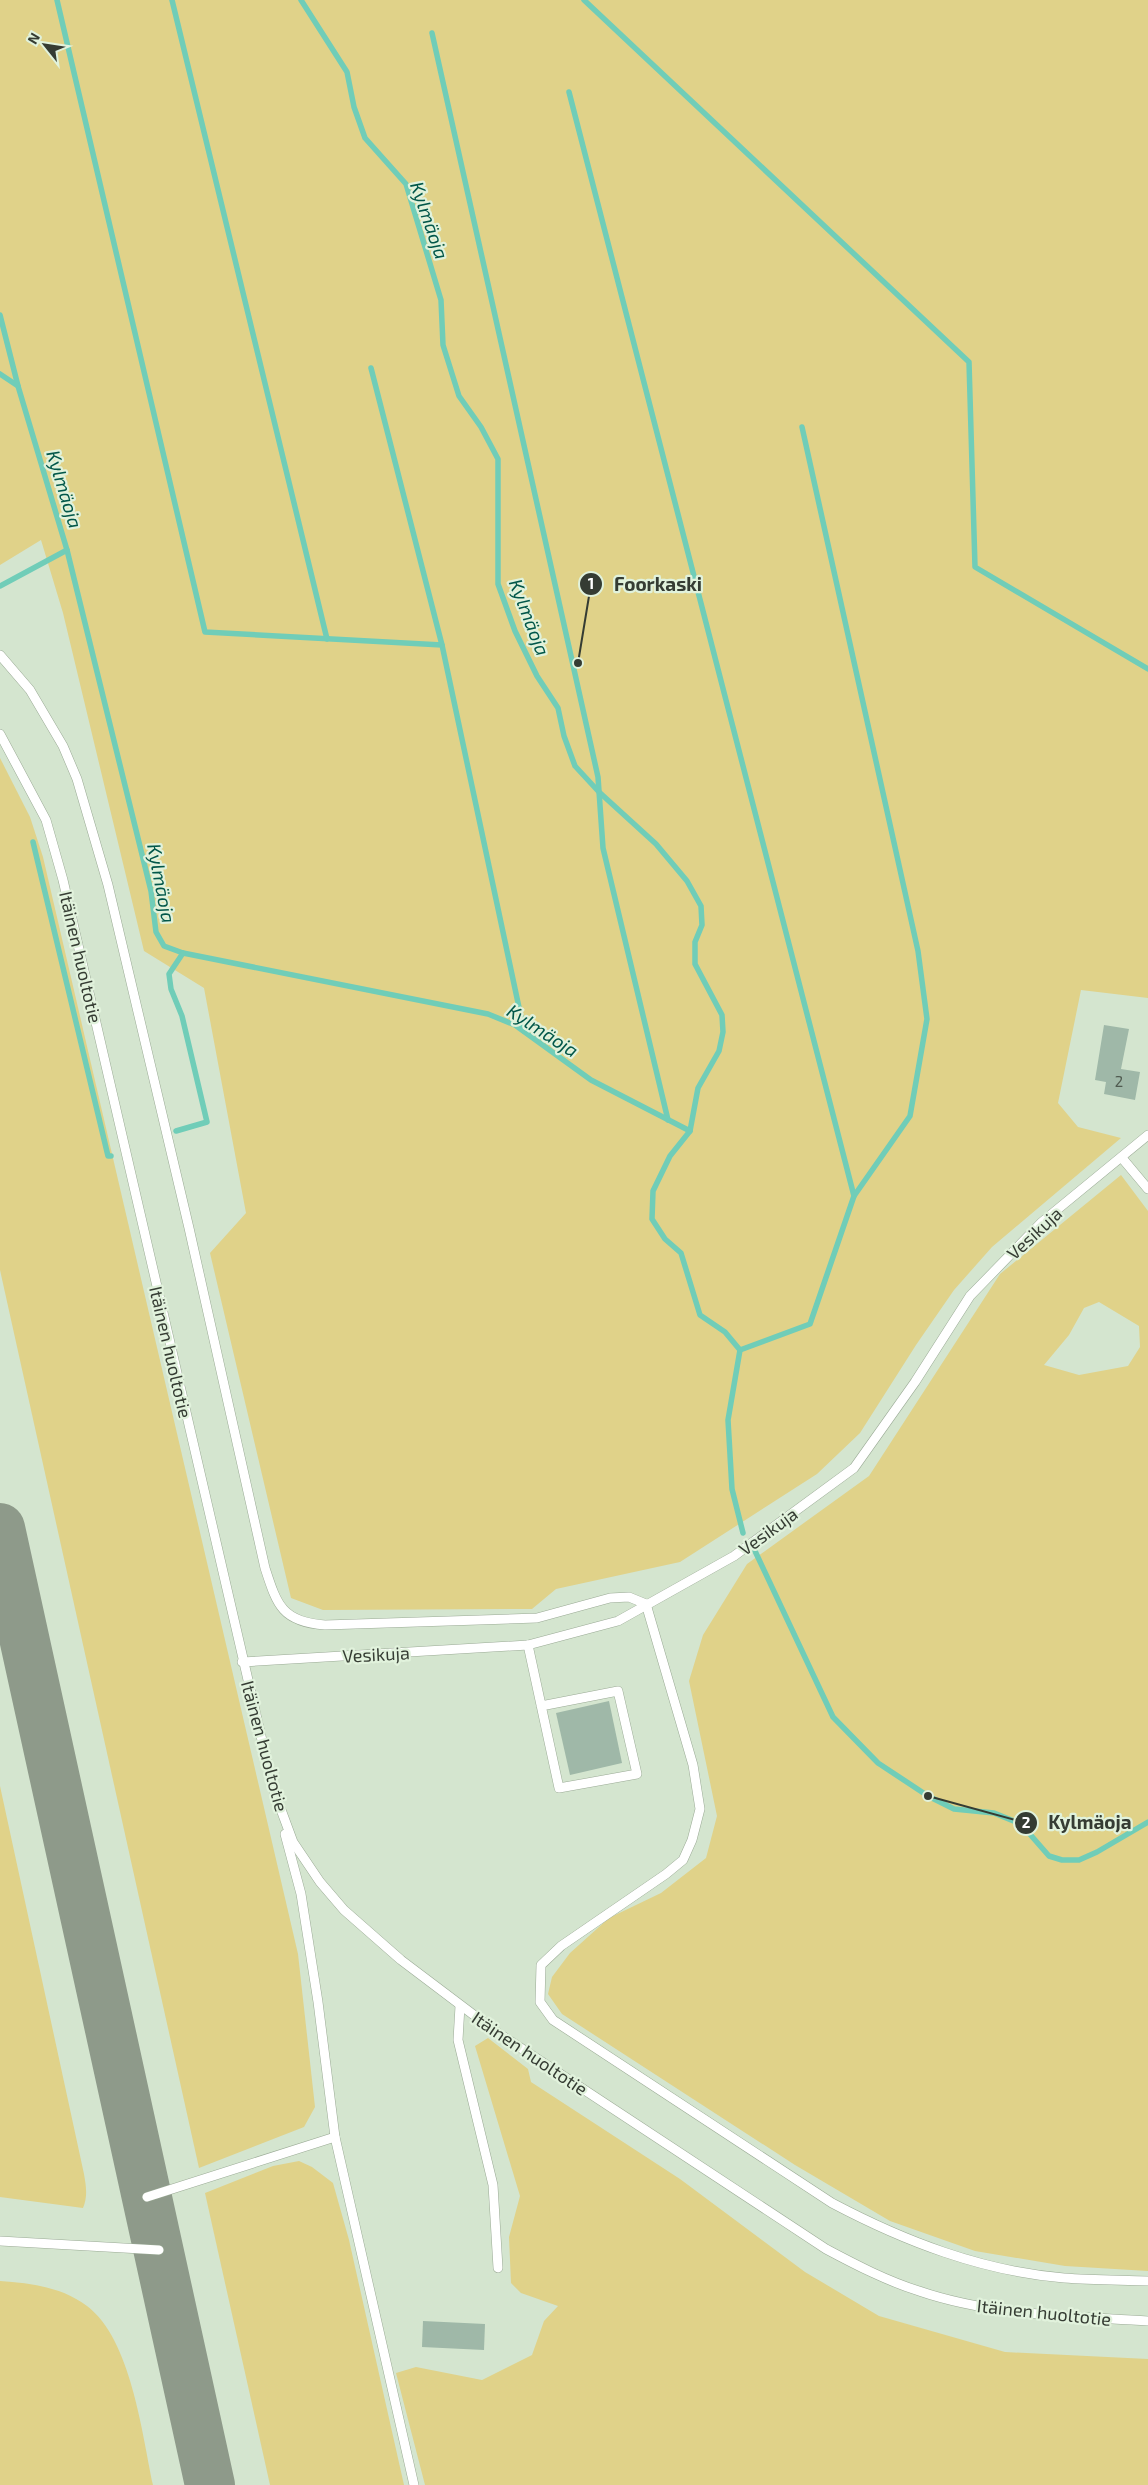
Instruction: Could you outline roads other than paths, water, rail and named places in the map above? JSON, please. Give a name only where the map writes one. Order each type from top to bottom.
[{"type":"lane","points":[[0,655],[30,690],[63,746],[77,779],[108,885],[189,1228],[265,1568],[275,1600],[290,1615],[303,1623],[325,1625],[537,1618],[610,1598],[629,1597],[646,1604],[693,1766],[700,1808],[692,1840],[683,1860],[666,1874],[561,1946],[541,1965],[540,2002],[553,2020],[832,2203],[880,2228],[953,2256],[988,2265],[1062,2278],[1148,2282]]},
{"type":"lane","name":"Itäinen huoltotie","points":[[0,734],[46,820],[63,880],[242,1662],[273,1788],[293,1842],[320,1882],[338,1903],[401,1960],[460,2006],[826,2248],[860,2267],[919,2291],[972,2305],[1023,2313],[1148,2321]]},
{"type":"lane","name":"Vesikuja","points":[[242,1662],[528,1645],[618,1621],[734,1556],[854,1468],[915,1382],[970,1296],[1042,1222],[1148,1135]]},
{"type":"lane","points":[[1122,1158],[1148,1189]]},
{"type":"lane","points":[[528,1645],[541,1706],[559,1788],[636,1774],[618,1692],[541,1706]]},
{"type":"lane","points":[[273,1788],[301,1894],[318,2002],[335,2137],[414,2485]]},
{"type":"lane","points":[[460,2006],[458,2040],[494,2186],[498,2268]]},
{"type":"lane","points":[[147,2197],[335,2137]]},
{"type":"lane","points":[[0,2241],[158,2250]]},
{"type":"waterway","points":[[57,0],[205,632],[442,645],[524,1031]]},
{"type":"waterway","points":[[172,0],[327,639]]},
{"type":"waterway","name":"Kylmäoja","points":[[301,0],[347,72],[354,107],[365,138],[406,184],[441,300],[443,345],[459,396],[481,427],[498,459],[498,584],[515,631],[537,676],[558,708],[564,736],[575,766],[599,792],[656,844],[687,881],[701,906],[702,925],[695,942],[695,964],[722,1015],[723,1032],[719,1051],[698,1088],[690,1131],[670,1156],[653,1191],[652,1219],[665,1239],[681,1253],[700,1315],[725,1332],[740,1350],[728,1420],[732,1489],[743,1533]]},
{"type":"waterway","points":[[584,0],[969,362],[975,567],[1148,669]]},
{"type":"waterway","points":[[432,33],[598,777],[603,848],[668,1120]]},
{"type":"waterway","points":[[569,92],[854,1196],[810,1324],[740,1350]]},
{"type":"waterway","points":[[0,315],[18,386]]},
{"type":"waterway","points":[[371,368],[442,645]]},
{"type":"waterway","name":"Kylmäoja","points":[[0,374],[18,386],[67,550],[151,891],[156,932],[164,946],[183,953],[488,1014],[515,1025],[591,1080],[690,1131]]},
{"type":"waterway","points":[[802,427],[918,951],[927,1019],[910,1116],[854,1196]]},
{"type":"waterway","points":[[0,586],[67,550]]},
{"type":"waterway","points":[[33,842],[108,1156],[111,1156]]},
{"type":"waterway","points":[[176,1131],[207,1122],[182,1016],[171,989],[169,974],[183,953]]},
{"type":"waterway","name":"Kylmäoja","points":[[755,1551],[833,1717],[878,1763],[928,1796],[954,1809],[994,1813],[1021,1824],[1049,1856],[1062,1860],[1079,1860],[1097,1852],[1148,1822]]},
{"type":"place","name":"Foorkaski","points":[[578,663]]},
{"type":"place","name":"Kylmäoja","points":[[928,1796]]}]
